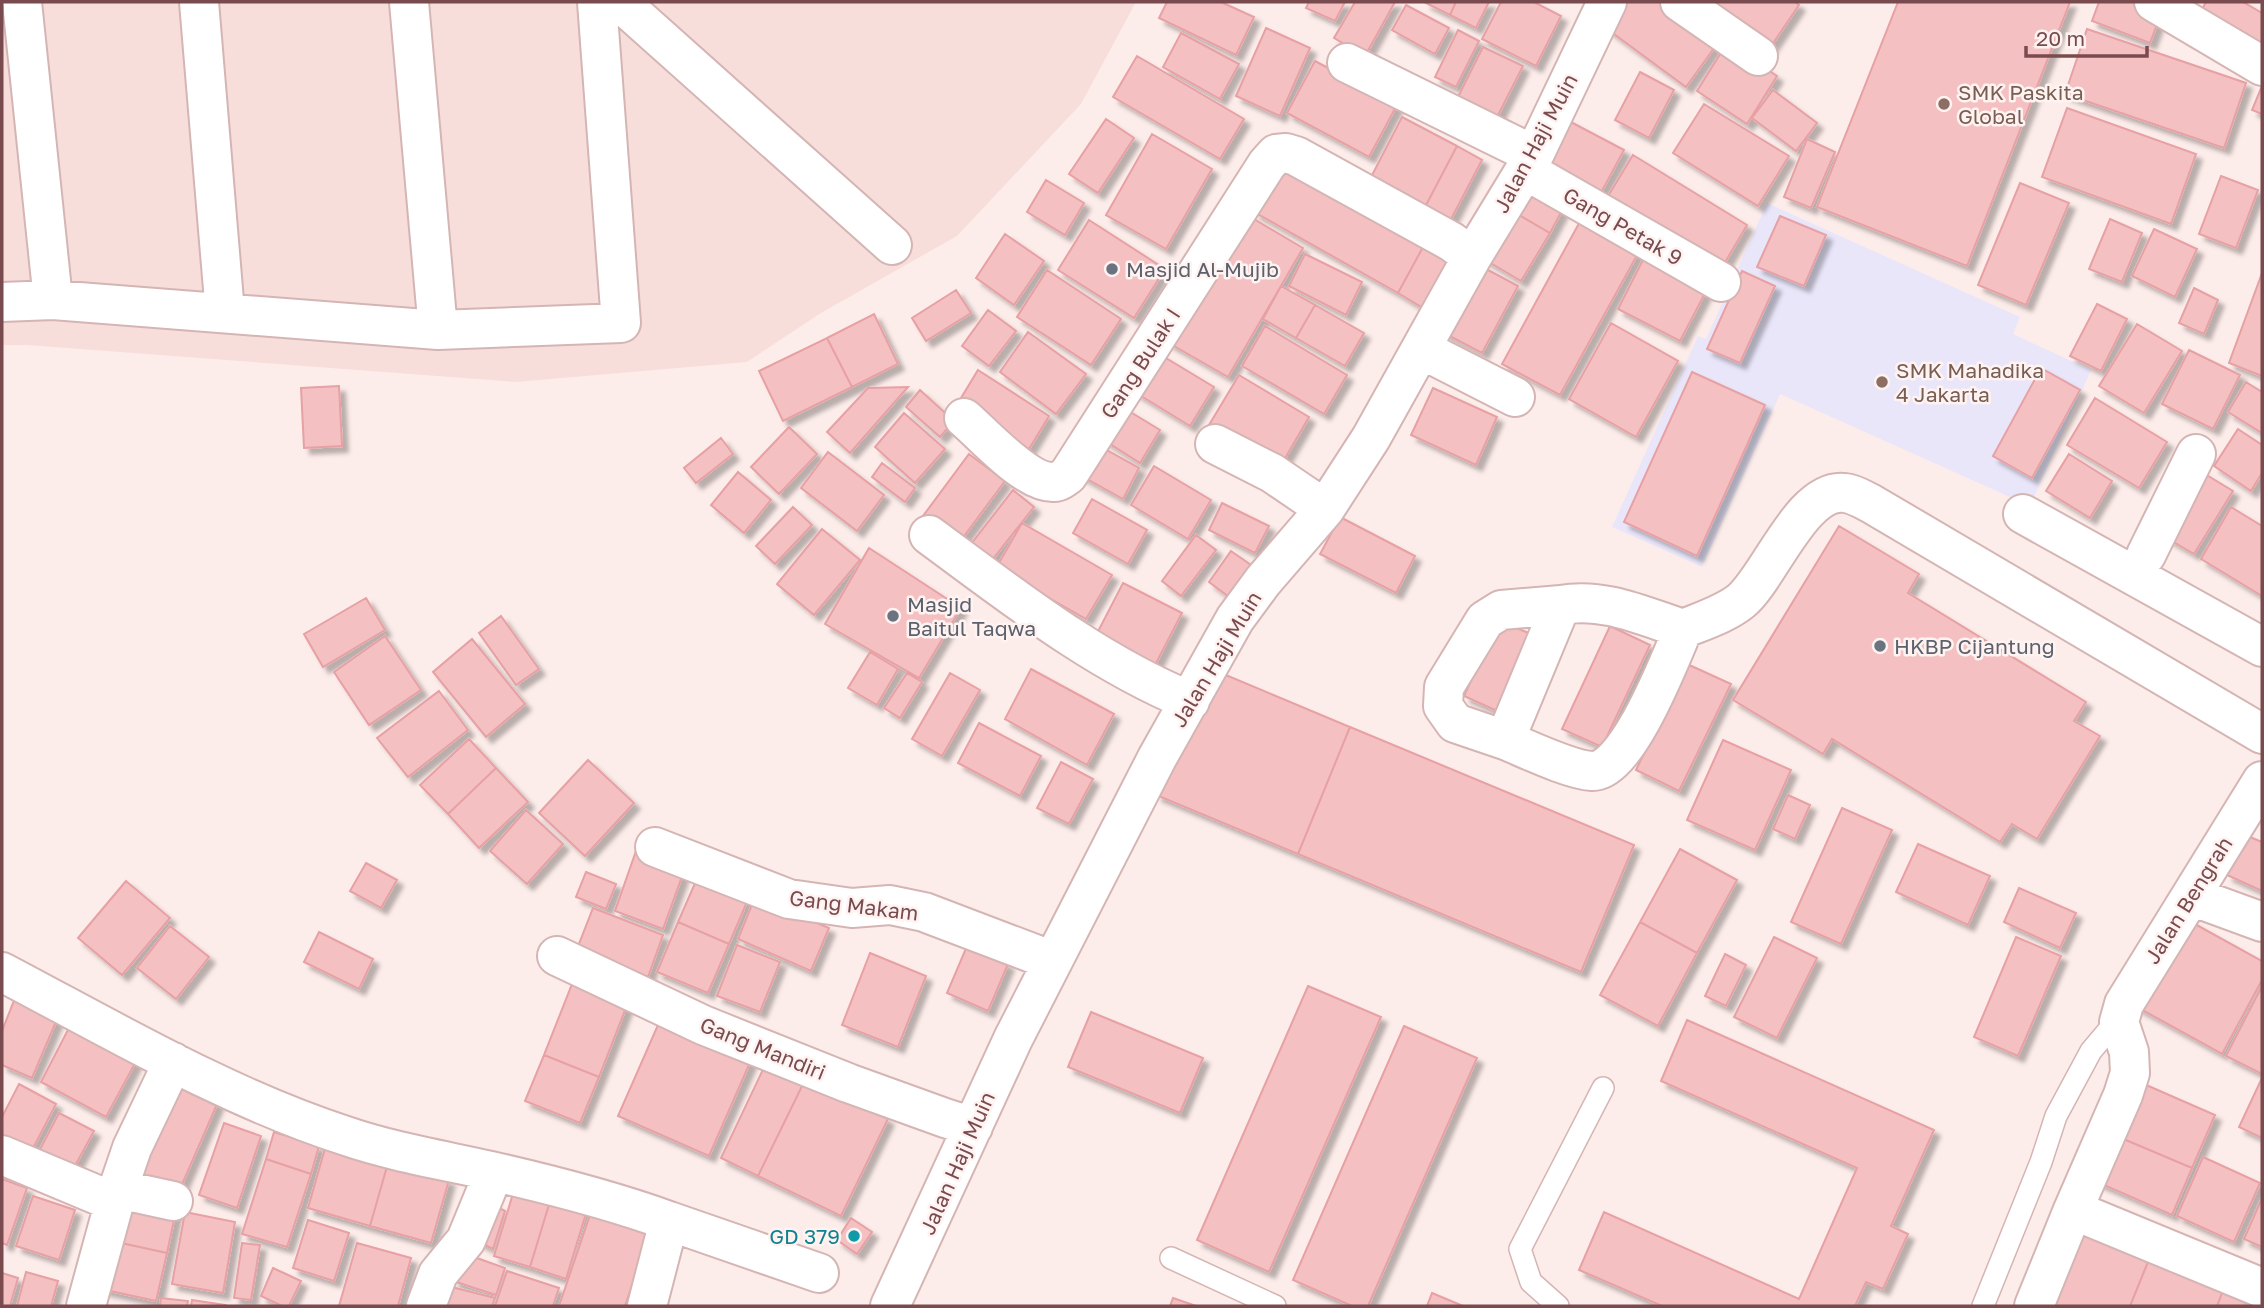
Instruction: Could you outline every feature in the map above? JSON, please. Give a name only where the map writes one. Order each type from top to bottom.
[{"type":"street","points":[[22,2],[53,300]]},
{"type":"street","points":[[199,2],[225,313]]},
{"type":"street","points":[[409,2],[438,330]]},
{"type":"street","points":[[2,302],[53,300],[438,330],[621,323],[597,2]]},
{"type":"street","points":[[620,2],[892,245]]},
{"type":"street","points":[[1681,2],[1758,56]]},
{"type":"street","points":[[2154,2],[2262,66]]},
{"type":"street","name":"Jalan Haji Muin","points":[[890,1306],[1013,1038],[1106,854],[1235,619],[1263,581],[1325,509],[1371,438],[1472,257],[1529,162],[1593,6]]},
{"type":"street","name":"Gang Petak 9","points":[[1347,63],[1529,162],[1721,282]]},
{"type":"street","name":"Gang Bulak I","points":[[964,418],[1024,471],[1040,481],[1056,483],[1068,475],[1276,154],[1296,156],[1452,242],[1472,257]]},
{"type":"street","points":[[1421,349],[1515,397]]},
{"type":"street","points":[[1215,444],[1272,473],[1325,509]]},
{"type":"street","points":[[2146,555],[2196,454]]},
{"type":"street","points":[[1683,629],[1592,602],[1501,610],[1485,620],[1444,687],[1443,706],[1455,723],[1595,772],[1608,765],[1622,751],[1645,715],[1683,629],[1740,602],[1755,586],[1798,520],[1823,497],[1844,492],[1870,503],[2262,734]]},
{"type":"street","points":[[2262,618],[2146,555],[2025,502],[2262,647]]},
{"type":"street","points":[[929,535],[1069,636],[1163,690],[1190,701]]},
{"type":"street","points":[[1505,740],[1561,605]]},
{"type":"street","name":"Jalan Bengrah","points":[[2119,1022],[2124,1004],[2262,781]]},
{"type":"street","name":"Gang Makam","points":[[655,847],[789,900],[852,908],[890,905],[924,912],[1054,961]]},
{"type":"street","points":[[2191,896],[2262,922]]},
{"type":"street","name":"Gang Mandiri","points":[[557,956],[704,1025],[848,1083],[973,1127]]},
{"type":"street","points":[[2,972],[173,1062],[245,1096],[347,1136],[643,1212],[820,1273]]},
{"type":"street","points":[[2034,1306],[2123,1096],[2130,1073],[2129,1052],[2119,1022]]},
{"type":"street","points":[[86,1306],[116,1195],[132,1148],[173,1062]]},
{"type":"street","points":[[2,1155],[116,1195],[173,1201]]},
{"type":"street","points":[[426,1306],[438,1274],[466,1240],[494,1172]]},
{"type":"street","points":[[2073,1210],[2262,1288]]},
{"type":"street","points":[[647,1306],[669,1221]]},
{"type":"lane","points":[[1983,1306],[2041,1163],[2056,1116],[2091,1051],[2119,1022]]},
{"type":"lane","points":[[1558,1306],[1531,1282],[1520,1249],[1604,1088]]},
{"type":"lane","points":[[1171,1258],[1275,1306]]},
{"type":"shaded area","points":[[2,2],[1136,2],[1081,104],[957,236],[821,313],[747,362],[516,382],[2,345]]},
{"type":"shaded area","name":"SMK Mahadika 4 Jakarta","points":[[1767,203],[2020,317],[2013,334],[2091,370],[2030,506],[1780,394],[1702,567],[1612,527],[1698,336],[1706,339]]},
{"type":"building","points":[[1167,2],[1221,2],[1254,17],[1236,55],[1159,18]]},
{"type":"building","points":[[1309,2],[1345,2],[1335,21],[1306,8]]},
{"type":"building","points":[[1355,2],[1395,2],[1365,56],[1334,38]]},
{"type":"building","points":[[1424,2],[1456,2],[1450,15]]},
{"type":"building","points":[[1456,2],[1489,2],[1476,28],[1450,15]]},
{"type":"building","points":[[1501,2],[1534,2],[1561,16],[1536,66],[1482,39]]},
{"type":"building","points":[[1614,2],[1674,2],[1722,37],[1686,87],[1599,23]]},
{"type":"building","points":[[1682,2],[1795,2],[1799,5],[1763,58]]},
{"type":"building","name":"SMK Paskita Global","points":[[1898,2],[2070,2],[1967,266],[1817,207]]},
{"type":"building","points":[[2099,2],[2137,2],[2162,11],[2150,43],[2092,21]]},
{"type":"building","points":[[2206,2],[2243,2],[2262,13],[2262,61],[2195,22]]},
{"type":"building","points":[[1406,5],[1449,28],[1435,54],[1392,30]]},
{"type":"building","points":[[1266,28],[1310,48],[1280,116],[1236,96]]},
{"type":"building","points":[[2087,29],[2246,83],[2224,148],[2065,94]]},
{"type":"building","points":[[1458,30],[1479,41],[1456,87],[1435,77]]},
{"type":"building","points":[[1181,33],[1239,64],[1220,99],[1163,67]]},
{"type":"building","points":[[1727,43],[1777,76],[1747,124],[1697,91]]},
{"type":"building","points":[[1483,47],[1523,66],[1492,127],[1453,107]]},
{"type":"building","points":[[1137,56],[1244,119],[1220,159],[1113,97]]},
{"type":"building","points":[[1315,61],[1397,105],[1369,157],[1287,113]]},
{"type":"building","points":[[1640,72],[1674,90],[1649,138],[1615,120]]},
{"type":"building","points":[[2262,86],[2262,114],[2252,110]]},
{"type":"building","points":[[1773,90],[1817,123],[1796,151],[1752,118]]},
{"type":"building","points":[[1704,104],[1789,156],[1758,206],[1673,153]]},
{"type":"building","points":[[2067,108],[2196,154],[2171,224],[2042,177]]},
{"type":"building","points":[[1402,117],[1457,146],[1424,209],[1369,181]]},
{"type":"building","points":[[1106,119],[1134,138],[1098,193],[1069,174]]},
{"type":"building","points":[[1567,120],[1624,150],[1596,202],[1539,172]]},
{"type":"building","points":[[1152,134],[1212,169],[1166,249],[1106,215]]},
{"type":"building","points":[[1807,139],[1835,152],[1811,208],[1784,197]]},
{"type":"building","points":[[1457,146],[1482,160],[1449,223],[1424,209]]},
{"type":"building","points":[[1286,155],[1429,236],[1398,293],[1254,212]]},
{"type":"building","points":[[1633,155],[1747,225],[1717,276],[1602,206]]},
{"type":"building","points":[[2221,176],[2258,190],[2236,248],[2199,234]]},
{"type":"building","points":[[1522,177],[1566,203],[1550,233],[1505,207]]},
{"type":"building","points":[[1046,180],[1084,203],[1065,235],[1027,212]]},
{"type":"building","points":[[2020,183],[2069,203],[2026,305],[1978,285]]},
{"type":"building","points":[[1505,207],[1550,233],[1521,281],[1477,255]]},
{"type":"building","points":[[1242,212],[1303,248],[1228,377],[1167,342]]},
{"type":"building","points":[[1583,216],[1641,248],[1560,395],[1502,364]]},
{"type":"building","points":[[1780,216],[1826,235],[1804,286],[1757,267]]},
{"type":"building","points":[[2110,219],[2142,233],[2122,282],[2089,269]]},
{"type":"building","name":"Masjid Al-Mujib","points":[[1089,220],[1165,269],[1134,318],[1058,270]]},
{"type":"building","points":[[2154,229],[2197,249],[2175,297],[2132,276]]},
{"type":"building","points":[[1005,234],[1044,261],[1014,305],[976,278]]},
{"type":"building","points":[[1429,236],[1460,254],[1428,311],[1398,293]]},
{"type":"building","points":[[1649,248],[1712,280],[1680,341],[1618,309]]},
{"type":"building","points":[[1305,254],[1362,282],[1346,315],[1289,286]]},
{"type":"building","points":[[1475,263],[1518,286],[1482,353],[1438,330]]},
{"type":"building","points":[[1047,270],[1121,319],[1091,365],[1017,317]]},
{"type":"building","points":[[1742,271],[1775,286],[1740,363],[1707,349]]},
{"type":"building","points":[[2262,273],[2262,376],[2229,363]]},
{"type":"building","points":[[1281,286],[1315,305],[1296,338],[1263,319]]},
{"type":"building","points":[[2194,288],[2218,300],[2204,334],[2179,323]]},
{"type":"building","points":[[956,290],[971,313],[926,341],[912,318]]},
{"type":"building","points":[[2097,304],[2127,319],[2101,371],[2070,356]]},
{"type":"building","points":[[1315,305],[1364,333],[1345,366],[1296,338]]},
{"type":"building","points":[[988,310],[1016,331],[989,366],[962,346]]},
{"type":"building","points":[[874,314],[898,364],[852,387],[827,338]]},
{"type":"building","points":[[1611,323],[1678,361],[1636,437],[1569,399]]},
{"type":"building","points":[[2137,324],[2182,351],[2144,413],[2099,386]]},
{"type":"building","points":[[1265,326],[1347,375],[1324,414],[1242,366]]},
{"type":"building","points":[[1028,332],[1086,374],[1056,414],[1000,372]]},
{"type":"building","points":[[827,338],[852,387],[783,421],[759,371]]},
{"type":"building","points":[[2189,350],[2240,375],[2213,429],[2162,404]]},
{"type":"building","points":[[1156,352],[1214,387],[1190,426],[1133,391]]},
{"type":"building","points":[[2041,368],[2080,390],[2032,478],[1993,456]]},
{"type":"building","points":[[978,370],[1049,416],[1029,449],[958,403]]},
{"type":"building","points":[[1692,372],[1765,405],[1697,556],[1624,522]]},
{"type":"building","points":[[1239,375],[1309,417],[1280,467],[1209,425]]},
{"type":"building","points":[[2246,382],[2262,392],[2262,433],[2228,412]]},
{"type":"building","points":[[339,386],[342,446],[304,448],[301,388]]},
{"type":"building","points":[[908,387],[850,453],[827,432],[868,388]]},
{"type":"building","points":[[1433,388],[1497,417],[1476,465],[1411,435]]},
{"type":"building","points":[[920,390],[954,421],[940,437],[906,407]]},
{"type":"building","points":[[2095,398],[2167,442],[2139,488],[2067,445]]},
{"type":"building","points":[[1119,405],[1160,430],[1140,463],[1099,437]]},
{"type":"building","points":[[904,413],[945,449],[915,483],[875,447]]},
{"type":"building","points":[[789,427],[817,454],[779,494],[751,467]]},
{"type":"building","points":[[2238,429],[2262,445],[2262,473],[2251,491],[2214,466]]},
{"type":"building","points":[[721,438],[733,454],[696,483],[684,468]]},
{"type":"building","points":[[1094,443],[1139,468],[1123,499],[1078,474]]},
{"type":"building","points":[[828,452],[884,495],[857,531],[801,488]]},
{"type":"building","points":[[969,454],[1005,481],[956,547],[920,520]]},
{"type":"building","points":[[2069,454],[2112,481],[2090,518],[2046,491]]},
{"type":"building","points":[[882,463],[915,488],[905,502],[872,477]]},
{"type":"building","points":[[1154,466],[1211,500],[1188,539],[1131,505]]},
{"type":"building","points":[[2200,471],[2233,491],[2194,554],[2160,534]]},
{"type":"building","points":[[738,472],[771,500],[744,533],[711,505]]},
{"type":"building","points":[[1013,490],[1034,507],[985,569],[964,553]]},
{"type":"building","points":[[1092,499],[1147,530],[1128,564],[1073,533]]},
{"type":"building","points":[[1222,503],[1269,526],[1255,553],[1209,530]]},
{"type":"building","points":[[793,507],[812,525],[775,564],[756,546]]},
{"type":"building","points":[[2231,507],[2262,526],[2262,596],[2201,559]]},
{"type":"building","points":[[1340,517],[1415,556],[1396,593],[1320,554]]},
{"type":"building","points":[[1022,523],[1112,575],[1086,619],[996,568]]},
{"type":"building","name":"HKBP Cijantung","points":[[1839,526],[1919,574],[1908,593],[2086,702],[2074,721],[2100,736],[2037,839],[2012,824],[2000,842],[1832,739],[1823,754],[1733,700]]},
{"type":"building","points":[[822,529],[860,560],[814,615],[777,584]]},
{"type":"building","points":[[1196,535],[1216,550],[1181,596],[1162,581]]},
{"type":"building","name":"Masjid Baitul Taqwa","points":[[869,548],[961,608],[919,678],[825,624]]},
{"type":"building","points":[[1231,551],[1251,565],[1229,597],[1209,582]]},
{"type":"building","points":[[1123,583],[1182,613],[1152,671],[1093,641]]},
{"type":"building","points":[[366,598],[385,630],[323,667],[304,634]]},
{"type":"building","points":[[501,616],[539,669],[516,685],[479,633]]},
{"type":"building","points":[[1498,620],[1531,634],[1497,711],[1464,696]]},
{"type":"building","points":[[1610,626],[1650,645],[1602,747],[1562,729]]},
{"type":"building","points":[[385,636],[421,690],[369,725],[334,672]]},
{"type":"building","points":[[472,639],[525,704],[486,737],[433,672]]},
{"type":"building","points":[[870,652],[898,669],[877,705],[848,688]]},
{"type":"building","points":[[1687,664],[1731,684],[1679,791],[1636,770]]},
{"type":"building","points":[[1209,668],[1350,727],[1298,854],[1156,795]]},
{"type":"building","points":[[1031,669],[1114,714],[1087,765],[1005,719]]},
{"type":"building","points":[[907,673],[922,682],[900,718],[884,708]]},
{"type":"building","points":[[950,673],[980,690],[942,756],[912,739]]},
{"type":"building","points":[[439,691],[468,730],[408,777],[377,738]]},
{"type":"building","points":[[979,723],[1041,756],[1020,796],[958,763]]},
{"type":"building","points":[[1350,727],[1634,845],[1581,972],[1298,854]]},
{"type":"building","points":[[469,739],[496,768],[448,814],[420,785]]},
{"type":"building","points":[[1723,740],[1791,770],[1755,850],[1687,820]]},
{"type":"building","points":[[588,760],[634,803],[585,856],[539,813]]},
{"type":"building","points":[[1061,762],[1093,779],[1069,824],[1037,808]]},
{"type":"building","points":[[496,768],[528,802],[479,848],[448,814]]},
{"type":"building","points":[[1788,795],[1810,805],[1795,839],[1773,829]]},
{"type":"building","points":[[1842,808],[1892,830],[1841,944],[1791,922]]},
{"type":"building","points":[[526,810],[563,844],[527,884],[490,851]]},
{"type":"building","points":[[2245,835],[2262,842],[2262,891],[2227,875]]},
{"type":"building","points":[[1918,844],[1990,876],[1968,925],[1896,892]]},
{"type":"building","points":[[1680,849],[1737,880],[1697,953],[1640,922]]},
{"type":"building","points":[[636,851],[685,868],[663,929],[615,911]]},
{"type":"building","points":[[366,863],[397,880],[381,908],[350,891]]},
{"type":"building","points":[[586,872],[616,884],[606,909],[576,897]]},
{"type":"building","points":[[699,874],[750,895],[729,944],[678,922]]},
{"type":"building","points":[[126,881],[170,918],[122,975],[78,938]]},
{"type":"building","points":[[2019,888],[2076,913],[2060,948],[2004,922]]},
{"type":"building","points":[[755,897],[829,928],[811,971],[738,939]]},
{"type":"building","points":[[593,908],[663,935],[648,977],[577,949]]},
{"type":"building","points":[[2184,918],[2262,961],[2262,980],[2222,1054],[2135,1006]]},
{"type":"building","points":[[678,922],[729,944],[708,993],[657,972]]},
{"type":"building","points":[[1640,922],[1697,953],[1658,1026],[1600,995]]},
{"type":"building","points":[[170,926],[209,957],[176,999],[137,968]]},
{"type":"building","points":[[319,932],[373,959],[359,989],[304,962]]},
{"type":"building","points":[[1774,937],[1817,958],[1777,1038],[1734,1017]]},
{"type":"building","points":[[2016,937],[2061,956],[2018,1056],[1974,1037]]},
{"type":"building","points":[[737,945],[780,962],[760,1012],[717,996]]},
{"type":"building","points":[[967,946],[1008,964],[988,1011],[947,993]]},
{"type":"building","points":[[870,953],[926,976],[898,1047],[842,1025]]},
{"type":"building","points":[[1725,954],[1746,965],[1726,1006],[1705,996]]},
{"type":"building","points":[[574,979],[629,1000],[599,1077],[544,1055]]},
{"type":"building","points":[[1308,986],[1381,1017],[1269,1272],[1197,1240]]},
{"type":"building","points":[[2262,986],[2262,1074],[2226,1056]]},
{"type":"building","points":[[15,998],[58,1017],[32,1078],[2,1065],[2,1031]]},
{"type":"building","points":[[1091,1012],[1203,1058],[1180,1113],[1068,1067]]},
{"type":"building","points":[[74,1018],[140,1054],[106,1117],[41,1082]]},
{"type":"building","points":[[661,1018],[752,1058],[709,1156],[618,1116]]},
{"type":"building","points":[[1687,1020],[1934,1130],[1891,1226],[1908,1234],[1883,1289],[1866,1282],[1855,1306],[1662,1306],[1579,1270],[1604,1212],[1799,1299],[1857,1168],[1661,1081]]},
{"type":"building","points":[[1404,1026],[1477,1058],[1368,1306],[1352,1306],[1293,1280]]},
{"type":"building","points":[[544,1055],[599,1077],[580,1123],[525,1101]]},
{"type":"building","points":[[767,1061],[806,1078],[758,1176],[721,1158]]},
{"type":"building","points":[[806,1078],[888,1119],[841,1216],[758,1176]]},
{"type":"building","points":[[2137,1081],[2215,1115],[2192,1168],[2114,1135]]},
{"type":"building","points":[[2262,1081],[2262,1138],[2239,1127]]},
{"type":"building","points":[[173,1082],[218,1102],[177,1196],[132,1176]]},
{"type":"building","points":[[19,1084],[56,1104],[29,1156],[2,1141],[2,1117]]},
{"type":"building","points":[[59,1113],[94,1131],[70,1175],[36,1157]]},
{"type":"building","points":[[224,1123],[261,1136],[237,1208],[199,1195]]},
{"type":"building","points":[[274,1132],[319,1146],[311,1174],[266,1159]]},
{"type":"building","points":[[2114,1135],[2192,1168],[2172,1215],[2095,1181]]},
{"type":"building","points":[[326,1145],[388,1163],[370,1226],[308,1208]]},
{"type":"building","points":[[2203,1157],[2260,1183],[2234,1242],[2177,1216]]},
{"type":"building","points":[[266,1159],[311,1174],[287,1247],[242,1234]]},
{"type":"building","points":[[388,1163],[449,1180],[431,1243],[370,1226]]},
{"type":"building","points":[[2,1179],[27,1188],[7,1245],[2,1243]]},
{"type":"building","points":[[515,1187],[551,1198],[530,1267],[494,1256]]},
{"type":"building","points":[[122,1195],[177,1206],[167,1253],[112,1241]]},
{"type":"building","points":[[33,1196],[75,1210],[59,1260],[16,1246]]},
{"type":"building","points":[[551,1198],[587,1210],[566,1279],[530,1267]]},
{"type":"building","points":[[2262,1198],[2262,1247],[2244,1239]]},
{"type":"building","points":[[492,1204],[505,1211],[493,1249],[477,1241]]},
{"type":"building","points":[[185,1212],[235,1222],[223,1293],[172,1284]]},
{"type":"building","points":[[590,1215],[649,1235],[625,1306],[559,1306]]},
{"type":"building","name":"GD 379","points":[[851,1218],[872,1232],[857,1254],[837,1240]]},
{"type":"building","points":[[308,1220],[349,1233],[334,1281],[293,1268]]},
{"type":"building","points":[[2078,1230],[2150,1257],[2130,1306],[2049,1306]]},
{"type":"building","points":[[112,1241],[167,1253],[156,1301],[101,1289]]},
{"type":"building","points":[[242,1243],[260,1245],[251,1300],[234,1298]]},
{"type":"building","points":[[357,1243],[411,1258],[398,1306],[339,1306]]},
{"type":"building","points":[[463,1253],[505,1268],[496,1295],[453,1281]]},
{"type":"building","points":[[2150,1257],[2224,1288],[2217,1306],[2130,1306]]},
{"type":"building","points":[[273,1268],[301,1281],[289,1306],[282,1306],[261,1296]]},
{"type":"building","points":[[507,1271],[559,1288],[553,1306],[495,1306]]},
{"type":"building","points":[[26,1272],[58,1281],[51,1306],[17,1306]]},
{"type":"building","points":[[2,1273],[18,1278],[10,1306],[2,1306]]},
{"type":"building","points":[[440,1284],[495,1298],[492,1306],[431,1306]]},
{"type":"building","points":[[2224,1288],[2262,1306],[2217,1306]]},
{"type":"building","points":[[1432,1293],[1463,1306],[1427,1306]]},
{"type":"building","points":[[161,1298],[188,1301],[187,1306],[160,1306]]},
{"type":"building","points":[[1173,1298],[1196,1306],[1170,1306]]},
{"type":"building","points":[[192,1300],[225,1305],[191,1306]]},
{"type":"place","name":"SMK Paskita Global","points":[[1944,104]]},
{"type":"place","name":"Masjid Al-Mujib","points":[[1112,269]]},
{"type":"place","name":"SMK Mahadika 4 Jakarta","points":[[1882,382]]},
{"type":"place","name":"Masjid Baitul Taqwa","points":[[893,616]]},
{"type":"place","name":"HKBP Cijantung","points":[[1880,646]]},
{"type":"place","name":"GD 379","points":[[854,1236]]}]
